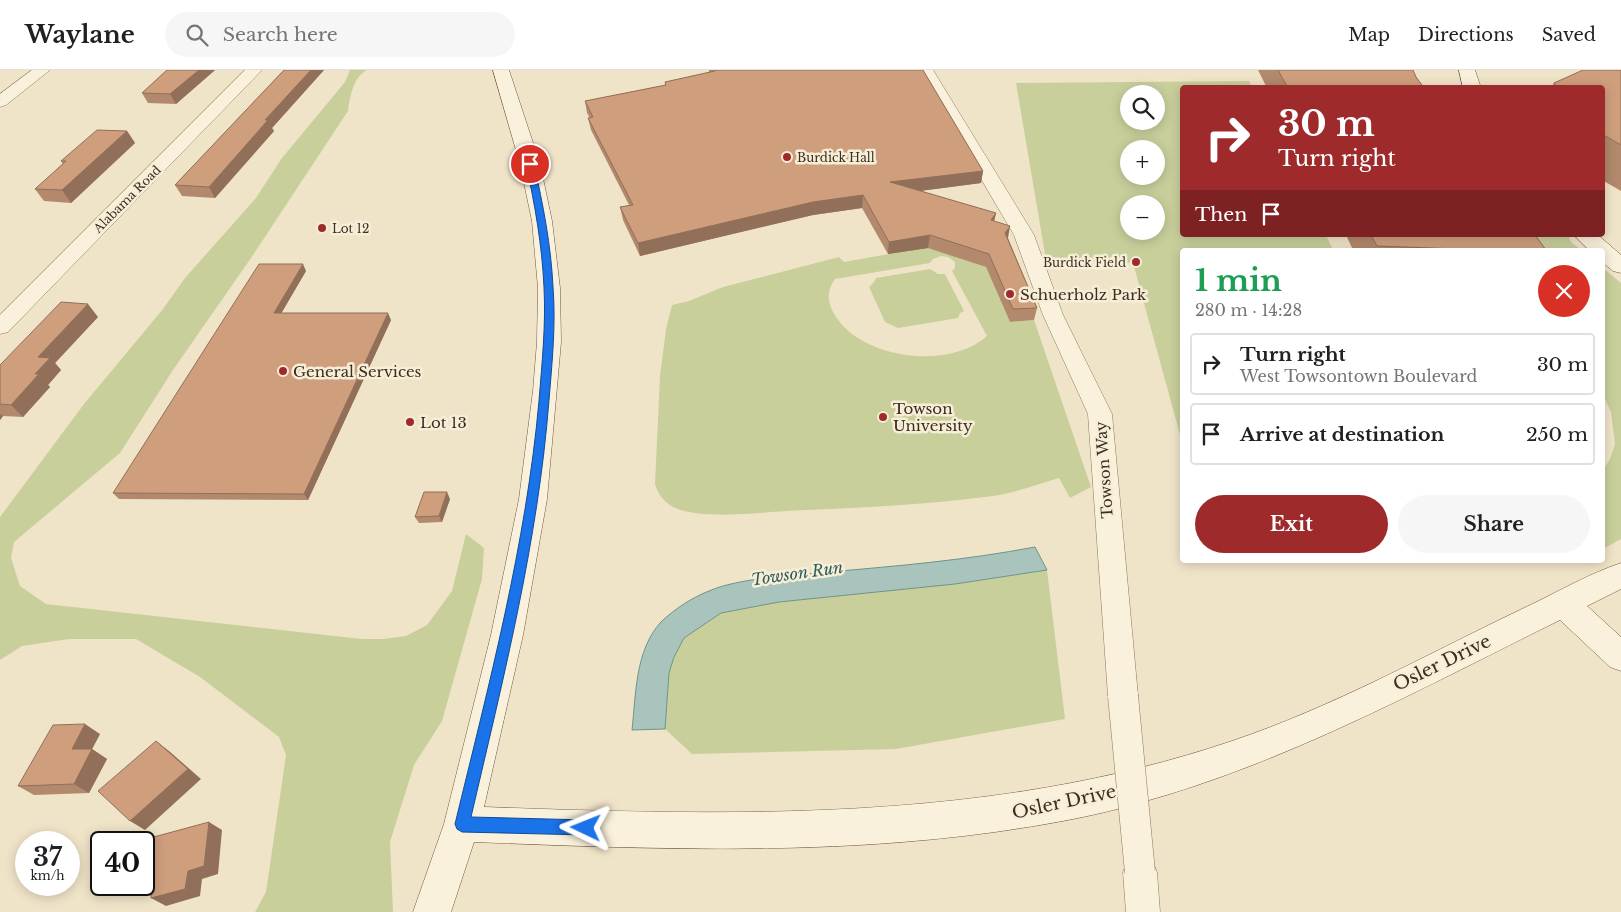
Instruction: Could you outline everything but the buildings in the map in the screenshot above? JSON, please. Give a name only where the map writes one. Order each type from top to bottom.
[{"type":"main road","points":[[432,912],[462,824],[503,652],[520,570],[539,454],[549,342],[549,288],[542,221],[530,164],[501,70]]},
{"type":"main road","points":[[1467,70],[1471,85]]},
{"type":"main road","points":[[1587,237],[1600,248]]},
{"type":"main road","points":[[1605,253],[1621,266]]},
{"type":"main road","name":"Osler Drive","points":[[462,824],[759,831],[850,829],[997,816],[1082,799],[1187,772],[1284,737],[1339,713],[1621,575]]},
{"type":"main road","points":[[1563,604],[1621,657]]},
{"type":"street","points":[[0,102],[42,70]]},
{"type":"street","name":"Alabama Road","points":[[0,327],[254,70]]},
{"type":"street","name":"Towson Way","points":[[925,70],[1024,234],[1046,298],[1064,341],[1100,414],[1143,912]]},
{"type":"green space","points":[[350,70],[367,70],[355,82],[348,111],[251,258],[173,370],[120,453],[14,542],[11,558],[20,586],[46,604],[362,639],[383,639],[406,636],[427,625],[452,591],[466,534],[484,548],[482,579],[442,721],[414,765],[390,842],[393,912],[255,912],[266,892],[286,755],[279,737],[200,677],[136,639],[69,639],[22,646],[0,660],[0,517],[84,404],[163,309],[185,278],[256,198],[282,158],[345,82]]},
{"type":"green space","name":"Burdick Field","points":[[1249,81],[1251,85],[1180,85],[1180,237],[1327,237],[1332,248],[1180,248],[1180,435],[1133,263],[1046,260],[1016,83]]},
{"type":"green space","points":[[1510,237],[1569,237],[1571,242],[1578,248],[1519,248]]},
{"type":"green space","points":[[928,247],[986,267],[1010,322],[1034,320],[1091,487],[1070,498],[1059,478],[1010,493],[942,502],[728,515],[684,511],[666,502],[659,494],[655,484],[660,376],[666,329],[672,305],[689,301],[723,287],[839,257],[844,262]],"holes":[[[941,256],[948,257],[955,262],[955,268],[952,271],[987,336],[970,347],[950,354],[928,356],[905,355],[882,349],[862,340],[845,328],[833,312],[829,295],[830,287],[835,279],[930,263],[933,259]]]},
{"type":"green space","points":[[930,269],[938,274],[945,274],[964,311],[960,313],[958,318],[898,328],[885,322],[869,287],[876,278]]},
{"type":"green space","points":[[1605,270],[1621,283],[1621,539],[1605,548],[1605,467],[1615,444],[1611,412],[1605,399]]},
{"type":"green space","points":[[1047,570],[1065,719],[896,749],[692,754],[665,729],[669,673],[674,657],[684,638],[721,613],[779,602],[955,584]]},
{"type":"water","points":[[1035,547],[1047,570],[955,584],[779,602],[721,613],[684,638],[674,657],[669,673],[665,729],[632,730],[638,673],[641,659],[652,633],[671,613],[703,594],[735,583],[767,578],[984,556]]},
{"type":"place","name":"Burdick Hall","points":[[787,157]]},
{"type":"place","name":"Lot 12","points":[[322,228]]},
{"type":"place","name":"Burdick Field","points":[[1136,262]]},
{"type":"place","name":"Schuerholz Park","points":[[1010,294]]},
{"type":"place","name":"General Services","points":[[283,371]]},
{"type":"place","name":"Towson University","points":[[883,417]]},
{"type":"place","name":"Lot 13","points":[[410,422]]},
{"type":"route","points":[[530,164],[542,221],[549,288],[549,342],[540,444],[533,499],[507,635],[462,824],[586,828]]},
{"type":"water label","name":"Towson Run","points":[[797,573]]}]
